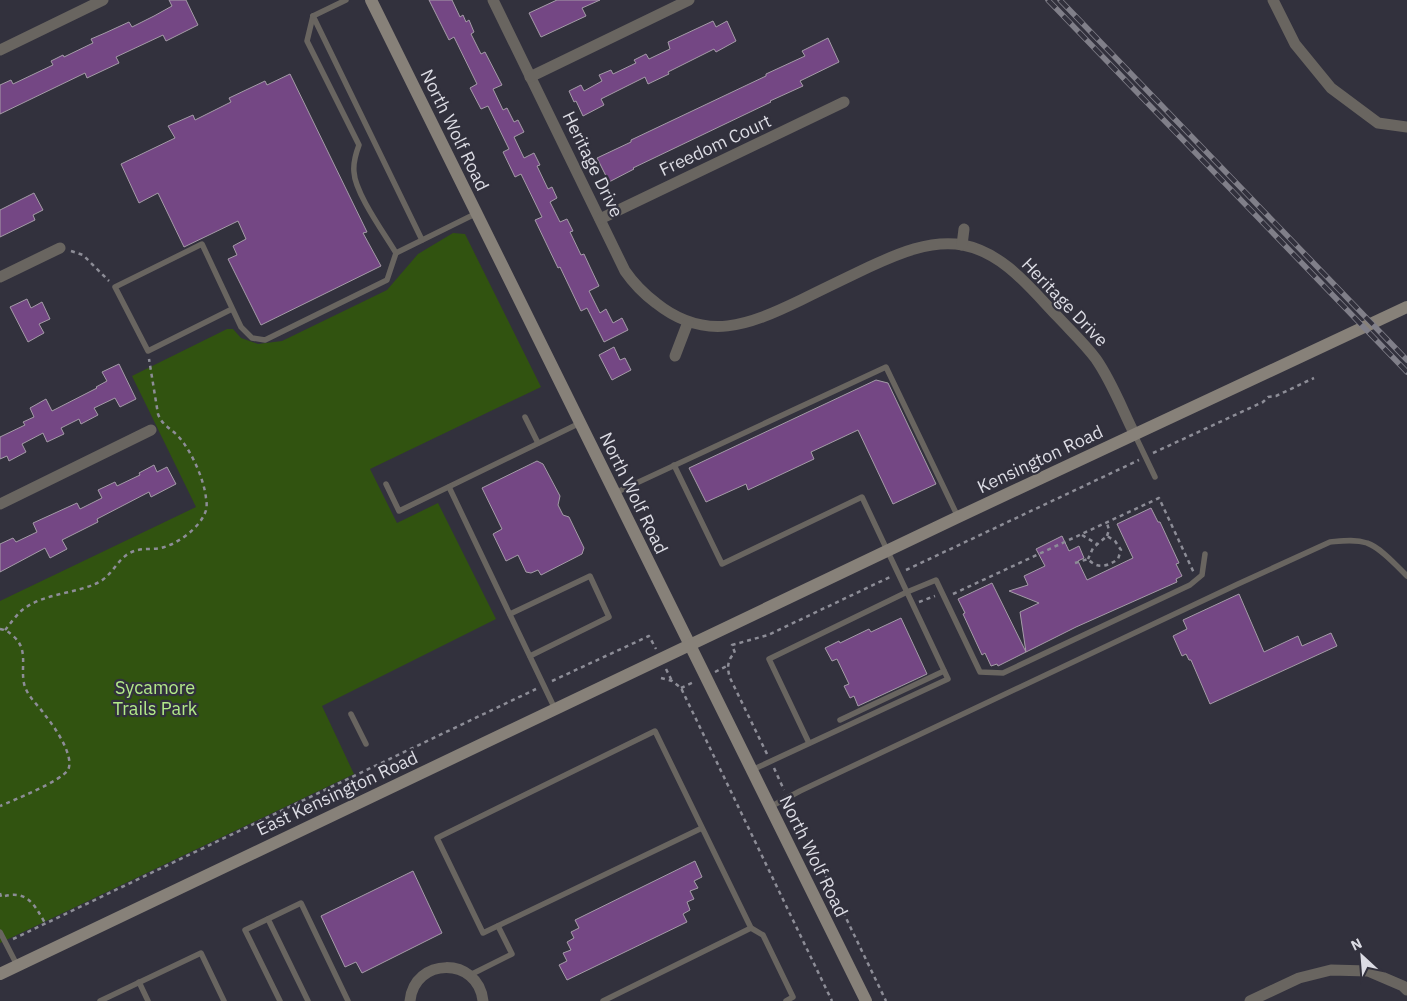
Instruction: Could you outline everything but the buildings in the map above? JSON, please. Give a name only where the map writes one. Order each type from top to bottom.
[{"type":"main road","name":"North Wolf Road","points":[[371,0],[866,1001]]},
{"type":"main road","name":"Kensington Road","points":[[690,644],[1134,433],[1407,307]]},
{"type":"main road","name":"East Kensington Road","points":[[0,974],[690,644]]},
{"type":"street","points":[[0,50],[103,0]]},
{"type":"street","name":"Heritage Drive","points":[[493,0],[625,271],[634,283],[666,311],[688,322],[704,326],[720,327],[755,321],[901,253],[929,246],[962,245],[992,256],[1012,270],[1082,342],[1104,371],[1134,433]]},
{"type":"street","points":[[530,77],[689,0]]},
{"type":"street","points":[[1273,0],[1295,44],[1331,88],[1378,123],[1407,127]]},
{"type":"street","name":"Freedom Court","points":[[600,219],[844,102]]},
{"type":"street","points":[[962,245],[964,230]]},
{"type":"street","points":[[0,277],[60,248]]},
{"type":"street","points":[[675,356],[688,322]]},
{"type":"street","points":[[0,504],[151,430]]},
{"type":"street","points":[[410,1001],[414,986],[422,976],[433,970],[446,967],[458,969],[470,975],[478,983],[483,1001]]},
{"type":"street","points":[[1250,1001],[1299,978],[1331,970],[1368,971],[1403,986],[1407,990]]},
{"type":"lane","points":[[313,16],[346,0]]},
{"type":"lane","points":[[313,16],[422,240]]},
{"type":"lane","points":[[313,16],[307,41],[359,145],[355,158],[354,172],[357,188],[396,253]]},
{"type":"lane","points":[[232,309],[148,350],[115,287],[202,244],[241,327],[252,338],[265,340],[387,280],[396,253],[476,213]]},
{"type":"lane","points":[[614,492],[886,367],[958,517]]},
{"type":"lane","points":[[525,416],[538,443]]},
{"type":"lane","points":[[386,484],[399,511],[580,423]]},
{"type":"lane","points":[[1134,433],[1155,477]]},
{"type":"lane","points":[[674,465],[722,564],[862,497],[948,679],[752,770]]},
{"type":"lane","points":[[449,487],[555,709]]},
{"type":"lane","points":[[770,807],[1330,542],[1368,543],[1381,552],[1407,576]]},
{"type":"lane","points":[[809,743],[769,659],[907,592],[936,580],[980,672],[1002,673],[1190,585],[1202,575],[1205,554]]},
{"type":"lane","points":[[510,614],[590,576],[609,617],[530,656]]},
{"type":"lane","points":[[840,720],[944,671]]},
{"type":"lane","points":[[351,714],[366,744]]},
{"type":"lane","points":[[702,828],[483,933],[436,838],[655,731],[751,928],[763,935],[793,997],[786,1001]]},
{"type":"lane","points":[[280,1001],[245,930],[301,903],[348,1001]]},
{"type":"lane","points":[[268,919],[308,1001]]},
{"type":"lane","points":[[470,975],[512,954],[498,926]]},
{"type":"lane","points":[[603,1001],[611,999],[751,928]]},
{"type":"lane","points":[[0,932],[17,966]]},
{"type":"lane","points":[[100,1001],[201,952],[224,1001]]},
{"type":"lane","points":[[139,982],[148,1001]]},
{"type":"path","points":[[60,248],[84,255],[115,287]]},
{"type":"path","points":[[5,630],[20,612],[36,602],[84,588],[103,580],[127,554],[141,549],[161,548],[177,541],[200,522],[206,511],[203,485],[187,448],[178,436],[161,422],[158,414],[148,350]]},
{"type":"path","points":[[886,1001],[730,678],[727,666],[734,653],[732,645],[768,634],[1314,378]]},
{"type":"path","points":[[913,604],[944,595],[955,594],[1159,498],[1197,580]]},
{"type":"path","points":[[1076,564],[1088,559],[1097,544],[1107,536],[1109,530],[1107,523]]},
{"type":"path","points":[[1082,535],[1097,544]]},
{"type":"path","points":[[1088,559],[1096,566],[1101,567],[1118,559],[1121,554],[1119,546],[1107,536]]},
{"type":"path","points":[[0,629],[5,630],[17,639],[22,649],[25,687],[66,748],[69,759],[68,770],[59,778],[0,806]]},
{"type":"path","points":[[5,942],[649,636]]},
{"type":"path","points":[[661,678],[672,681],[680,688],[832,1001]]},
{"type":"path","points":[[0,893],[2,897],[8,894],[30,899],[45,923]]},
{"type":"green space","name":"Sycamore Trails Park","points":[[453,233],[465,234],[541,387],[370,469],[397,523],[438,503],[496,619],[322,706],[354,774],[0,943],[0,601],[196,507],[132,376],[227,329],[233,329],[241,338],[258,344],[282,341],[387,290],[418,254]]},
{"type":"railway","points":[[1048,0],[1407,372]]},
{"type":"railway","points":[[1060,0],[1407,360]]}]
